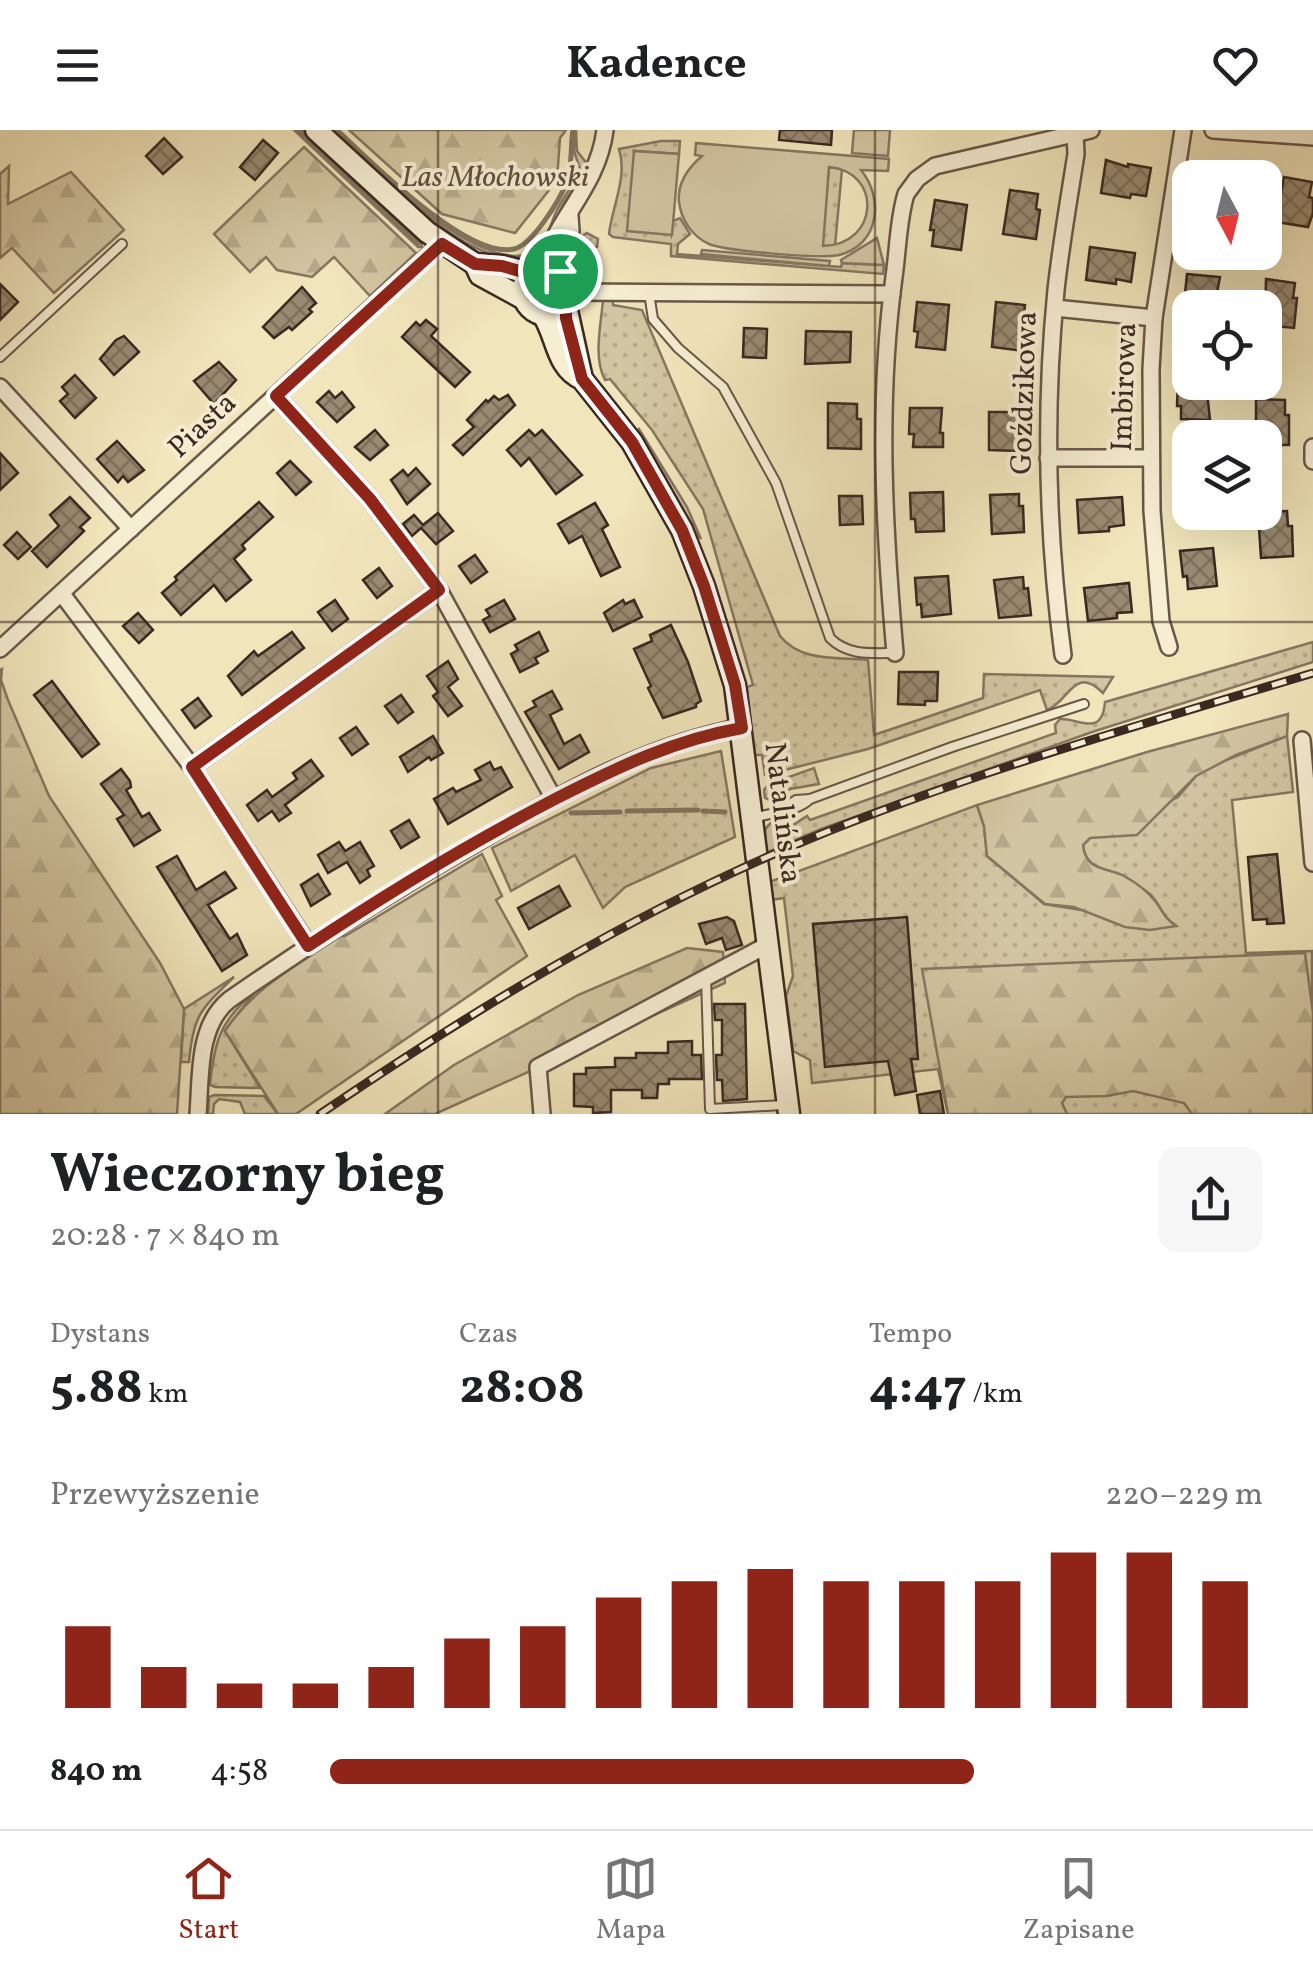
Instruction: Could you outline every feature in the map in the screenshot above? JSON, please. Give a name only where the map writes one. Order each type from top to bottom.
[{"type":"main road","points":[[316,130],[442,244],[475,264],[555,268],[568,291],[556,314],[543,316],[524,299],[480,275],[475,264]]},
{"type":"main road","points":[[524,299],[524,285],[536,270]]},
{"type":"main road","name":"Natalińska","points":[[568,291],[582,379],[632,442],[682,530],[735,685],[788,1109]]},
{"type":"main road","name":"Natalińska","points":[[543,316],[565,366],[582,379]]},
{"type":"street","points":[[536,270],[595,170],[605,130]]},
{"type":"street","name":"Imbirowa","points":[[1169,647],[1161,620],[1150,458],[1154,318],[1183,130]]},
{"type":"street","points":[[1213,130],[1313,138]]},
{"type":"street","points":[[895,653],[882,461],[883,396],[904,201],[912,184],[935,166],[1083,132]]},
{"type":"street","name":"Goździkowa","points":[[1064,655],[1052,549],[1048,458],[1054,308],[1076,154],[1083,132]]},
{"type":"street","points":[[570,216],[568,291],[892,294]]},
{"type":"street","name":"Piasta","points":[[0,649],[442,244]]},
{"type":"street","points":[[1054,308],[1154,318]]},
{"type":"street","points":[[0,386],[131,529]]},
{"type":"street","points":[[276,396],[370,499],[439,590],[554,799]]},
{"type":"street","points":[[1313,447],[1313,461]]},
{"type":"street","points":[[1048,458],[1150,458]]},
{"type":"street","points":[[192,767],[439,590]]},
{"type":"street","points":[[62,594],[192,767],[308,946]]},
{"type":"street","points":[[198,1114],[205,1042],[217,1012],[308,946],[422,873],[554,799],[655,750],[742,728]]},
{"type":"street","points":[[1302,740],[1313,863]]},
{"type":"street","points":[[542,1114],[538,1066],[769,944]]},
{"type":"lane","points":[[0,357],[122,244]]},
{"type":"lane","points":[[650,293],[652,319],[723,387],[776,483],[830,638],[841,649],[895,653]]},
{"type":"lane","points":[[752,818],[792,809],[952,747],[1084,704]]},
{"type":"lane","points":[[706,977],[710,1109],[788,1109]]},
{"type":"green space","points":[[294,130],[304,130],[419,238],[422,247],[418,247]]},
{"type":"green space","name":"Las Młochowski","points":[[349,130],[566,130],[560,138],[557,180],[515,233],[442,214]]},
{"type":"green space","points":[[576,130],[577,151],[588,165],[546,242],[537,252],[522,258],[504,258],[463,241],[394,193],[396,190],[444,226],[487,249],[525,255],[542,243],[581,172],[574,151]]},
{"type":"green space","points":[[854,130],[890,130],[888,156],[852,153]]},
{"type":"green space","points":[[680,141],[679,154],[634,151],[671,235],[673,221],[680,218],[690,234],[678,244],[677,254],[841,267],[842,263],[884,265],[883,274],[671,256],[671,244],[613,237],[609,234],[621,181],[619,149]]},
{"type":"green space","points":[[696,143],[889,159],[888,171],[861,170],[875,207],[870,231],[863,241],[839,255],[813,256],[734,249],[709,244],[698,237],[685,221],[679,202],[684,176],[702,156],[695,155]],"holes":[[[829,167],[847,172],[859,181],[866,194],[864,222],[842,243],[823,246]]]},
{"type":"green space","points":[[304,147],[416,253],[370,296],[334,257],[312,277],[277,270],[266,257],[250,272],[214,234]]},
{"type":"green space","points":[[634,151],[679,154],[672,235],[627,231]]},
{"type":"green space","points":[[9,166],[8,204],[71,172],[124,230],[54,293],[12,248],[0,258],[0,174]]},
{"type":"green space","points":[[829,167],[842,169],[835,246],[822,246]]},
{"type":"green space","points":[[587,233],[598,239],[597,247],[584,249],[581,257],[584,266],[595,268],[594,287],[579,282],[573,267],[577,239]]},
{"type":"green space","points":[[877,238],[884,265],[842,263],[841,260]]},
{"type":"green space","points":[[702,250],[830,261],[829,266],[701,254]]},
{"type":"green space","points":[[603,300],[642,310],[780,636],[809,654],[868,660],[874,735],[983,698],[984,674],[1113,677],[1103,693],[1085,682],[1078,684],[1047,710],[1040,690],[868,749],[765,775],[762,755],[754,755],[747,687],[753,685],[703,509],[652,430],[610,379],[605,380],[599,351]]},
{"type":"green space","points":[[639,429],[687,507],[701,539],[686,521]]},
{"type":"green space","points":[[1313,642],[1313,662],[1092,732],[821,829],[766,853],[765,831],[770,823],[783,817],[790,827],[807,816],[810,820],[1056,733],[1055,725],[1060,719],[1094,723],[1103,713],[1105,702]]},
{"type":"green space","points":[[0,670],[1,680],[8,700],[49,796],[160,963],[184,1009],[177,1114],[0,1114]]},
{"type":"green space","points":[[1288,714],[1287,736],[1236,755],[1196,776],[1137,835],[1090,838],[1083,845],[1092,864],[1137,884],[1176,926],[1150,930],[1125,927],[1074,907],[1045,904],[987,856],[977,805],[1147,752]]},
{"type":"green space","points":[[1287,736],[1293,792],[1232,800],[1246,953],[1312,951],[1313,1114],[948,1114],[938,1069],[812,1083],[810,1060],[793,1051],[786,996],[793,976],[784,898],[771,900],[769,882],[977,805],[987,856],[1044,904],[1175,925],[1148,892],[1123,876],[1094,865],[1083,845],[1090,838],[1105,835],[1178,797],[1196,776],[1214,765]]},
{"type":"green space","points":[[721,751],[735,837],[625,887],[603,908],[575,855],[511,891],[492,848],[651,768]]},
{"type":"green space","points":[[814,768],[819,784],[790,789],[772,801],[765,798],[764,790],[769,784]]},
{"type":"green space","points":[[482,854],[502,896],[496,900],[527,956],[296,1114],[278,1114],[225,1031],[236,1016],[262,990],[308,957]]},
{"type":"green space","points":[[687,948],[723,952],[725,983],[435,1114],[385,1114],[454,1065],[578,995]]},
{"type":"green space","points":[[1305,953],[1313,1013],[1313,1114],[1192,1114],[1184,1103],[1133,1091],[1066,1097],[1062,1103],[1067,1114],[948,1114],[922,969]]},
{"type":"green space","points":[[234,977],[201,1014],[193,1033],[189,1062],[181,1062],[184,1009]]},
{"type":"green space","points":[[254,993],[225,1031],[260,1088],[210,1085],[221,1033],[233,1013]]},
{"type":"green space","points":[[264,1096],[278,1114],[245,1114],[240,1102],[219,1099],[213,1114],[208,1114],[209,1097]]},
{"type":"building","points":[[780,130],[832,130],[831,145],[779,140]]},
{"type":"building","points":[[164,138],[182,157],[163,174],[146,156]]},
{"type":"building","points":[[263,140],[278,153],[255,180],[240,167]]},
{"type":"building","points":[[1106,160],[1128,167],[1151,168],[1146,196],[1131,194],[1130,198],[1101,193]]},
{"type":"building","points":[[1284,177],[1312,182],[1309,197],[1313,198],[1313,213],[1308,227],[1282,223]]},
{"type":"building","points":[[1010,190],[1038,194],[1036,239],[1003,234]]},
{"type":"building","points":[[935,200],[967,205],[961,250],[932,246],[934,230],[930,230]]},
{"type":"building","points":[[1090,247],[1135,253],[1131,282],[1086,280]]},
{"type":"building","points":[[1187,274],[1220,277],[1217,290],[1185,290]]},
{"type":"building","points":[[1266,279],[1295,283],[1294,328],[1282,327],[1282,290],[1266,290]]},
{"type":"building","points":[[0,284],[18,302],[0,320]]},
{"type":"building","points":[[302,287],[316,303],[309,309],[312,312],[292,330],[289,327],[274,338],[263,327]]},
{"type":"building","points":[[917,302],[949,305],[945,350],[916,347]]},
{"type":"building","points":[[996,302],[1025,305],[1024,351],[992,347]]},
{"type":"building","points":[[426,320],[437,329],[431,336],[470,372],[455,387],[402,337],[416,322],[420,326]]},
{"type":"building","points":[[744,328],[767,329],[766,358],[743,357]]},
{"type":"building","points":[[806,331],[851,332],[850,362],[805,364]]},
{"type":"building","points":[[124,336],[139,352],[114,375],[100,359]]},
{"type":"building","points":[[219,362],[236,380],[214,404],[194,381]]},
{"type":"building","points":[[75,375],[96,398],[75,418],[60,401],[68,394],[62,387]]},
{"type":"building","points":[[329,391],[335,398],[342,392],[354,407],[337,422],[317,402]]},
{"type":"building","points":[[508,395],[515,405],[463,455],[453,445],[474,427],[467,420],[486,400]]},
{"type":"building","points":[[1177,400],[1208,400],[1210,420],[1181,419],[1181,406],[1177,406]]},
{"type":"building","points":[[1256,400],[1285,400],[1289,445],[1282,445],[1282,420],[1256,420]]},
{"type":"building","points":[[828,403],[857,404],[861,449],[828,448]]},
{"type":"building","points":[[910,408],[942,408],[943,447],[913,447]]},
{"type":"building","points":[[989,412],[1018,412],[1022,451],[989,450]]},
{"type":"building","points":[[375,430],[388,445],[370,460],[355,447]]},
{"type":"building","points":[[529,430],[535,436],[542,430],[582,475],[556,494],[529,458],[521,466],[507,450]]},
{"type":"building","points":[[117,441],[144,470],[128,482],[123,476],[118,482],[97,459]]},
{"type":"building","points":[[0,453],[18,473],[0,490]]},
{"type":"building","points":[[290,461],[311,482],[296,495],[277,473]]},
{"type":"building","points":[[416,468],[430,484],[407,504],[391,480],[403,470],[408,476]]},
{"type":"building","points":[[943,492],[944,531],[916,532],[910,493]]},
{"type":"building","points":[[1019,494],[1024,532],[992,534],[990,495]]},
{"type":"building","points":[[839,496],[862,496],[863,524],[840,525]]},
{"type":"building","points":[[70,497],[90,518],[80,527],[84,531],[47,567],[32,551],[59,526],[50,515]]},
{"type":"building","points":[[1122,497],[1124,525],[1109,527],[1109,531],[1079,533],[1077,500]]},
{"type":"building","points":[[259,502],[273,517],[242,545],[245,549],[234,559],[251,580],[226,601],[214,585],[181,615],[162,593]]},
{"type":"building","points":[[595,503],[608,525],[602,529],[620,567],[601,576],[582,536],[569,543],[558,524]]},
{"type":"building","points":[[1282,511],[1287,511],[1288,526],[1292,526],[1293,556],[1261,558],[1259,530],[1282,530]]},
{"type":"building","points":[[438,513],[453,531],[436,544],[421,528],[412,536],[403,524],[414,515],[423,525]]},
{"type":"building","points":[[17,532],[31,547],[18,559],[4,545]]},
{"type":"building","points":[[1213,548],[1217,586],[1188,589],[1180,551]]},
{"type":"building","points":[[475,555],[487,572],[471,583],[459,566]]},
{"type":"building","points":[[379,568],[392,586],[377,598],[363,580]]},
{"type":"building","points":[[948,576],[951,614],[922,617],[915,578]]},
{"type":"building","points":[[1023,577],[1031,615],[999,618],[994,580]]},
{"type":"building","points":[[1129,583],[1132,612],[1088,621],[1084,588]]},
{"type":"building","points":[[335,600],[348,619],[332,631],[318,612]]},
{"type":"building","points":[[504,600],[515,619],[490,632],[483,620],[490,616],[486,610]]},
{"type":"building","points":[[623,600],[625,604],[634,600],[642,617],[613,631],[604,613]]},
{"type":"building","points":[[138,613],[153,630],[139,643],[123,626]]},
{"type":"building","points":[[671,625],[701,701],[696,707],[663,718],[634,649],[652,641],[650,635]]},
{"type":"building","points":[[292,632],[304,648],[242,695],[228,676],[254,651],[258,656]]},
{"type":"building","points":[[539,632],[548,651],[535,658],[538,663],[520,672],[511,654],[518,650],[515,645]]},
{"type":"building","points":[[448,661],[458,679],[448,687],[462,706],[448,716],[433,696],[438,692],[427,676]]},
{"type":"building","points":[[899,672],[938,672],[937,701],[925,701],[925,705],[898,704]]},
{"type":"building","points":[[52,681],[99,744],[82,757],[34,695]]},
{"type":"building","points":[[552,691],[562,709],[550,715],[564,744],[580,735],[589,752],[559,769],[525,712],[536,706],[533,701]]},
{"type":"building","points":[[401,695],[413,712],[398,723],[385,706]]},
{"type":"building","points":[[198,698],[211,716],[195,728],[182,710]]},
{"type":"building","points":[[356,727],[368,744],[352,755],[340,738]]},
{"type":"building","points":[[433,736],[443,753],[431,760],[429,757],[408,772],[400,757]]},
{"type":"building","points":[[311,760],[323,776],[285,805],[291,813],[279,821],[272,811],[258,821],[247,805],[267,790],[272,797],[297,779],[293,773]]},
{"type":"building","points":[[490,762],[494,770],[501,767],[512,787],[448,824],[434,799],[453,788],[456,792],[481,780],[475,770]]},
{"type":"building","points":[[121,769],[130,781],[131,787],[126,790],[142,817],[149,813],[160,830],[134,846],[117,819],[124,815],[101,784]]},
{"type":"building","points":[[409,820],[419,837],[401,848],[391,831]]},
{"type":"building","points":[[339,842],[345,851],[360,842],[374,866],[367,870],[370,876],[360,883],[347,862],[328,873],[318,855]]},
{"type":"building","points":[[1277,854],[1284,923],[1267,924],[1267,919],[1253,920],[1248,857]]},
{"type":"building","points":[[177,856],[196,890],[225,872],[236,888],[208,905],[230,939],[237,934],[247,955],[222,971],[157,867]]},
{"type":"building","points":[[318,874],[330,894],[311,906],[301,885]]},
{"type":"building","points":[[559,886],[570,906],[529,929],[518,908]]},
{"type":"building","points":[[727,917],[734,921],[742,945],[726,950],[722,938],[706,944],[699,924]]},
{"type":"building","points":[[907,917],[918,1059],[911,1059],[916,1091],[895,1095],[888,1061],[825,1067],[813,924]]},
{"type":"building","points":[[714,1004],[745,1004],[747,1099],[723,1101],[716,1055],[722,1055],[722,1020],[715,1020]]},
{"type":"building","points":[[692,1041],[692,1055],[701,1055],[702,1079],[669,1079],[669,1084],[658,1084],[657,1098],[642,1098],[642,1090],[611,1090],[611,1112],[593,1113],[593,1107],[574,1106],[574,1074],[586,1074],[586,1068],[615,1067],[615,1058],[636,1058],[636,1053],[668,1053],[668,1042]]},
{"type":"building","points":[[940,1091],[944,1114],[920,1114],[917,1095]]},
{"type":"waterway","points":[[298,130],[418,243]]},
{"type":"waterway","points":[[337,130],[395,184],[446,224],[494,248],[514,249],[537,231],[566,184],[573,130]]},
{"type":"waterway","points":[[627,811],[698,810]]},
{"type":"waterway","points":[[703,811],[725,812]]},
{"type":"waterway","points":[[571,813],[620,812]]},
{"type":"railway","points":[[320,1114],[557,964],[744,867],[996,770],[1313,673]]},
{"type":"route","points":[[442,244],[475,264],[530,274],[549,267],[560,271],[571,286],[566,318],[582,379],[632,442],[682,530],[735,685],[742,728],[680,742],[626,762],[422,873],[308,946],[192,767],[439,590],[370,499],[276,396],[442,244]]}]
